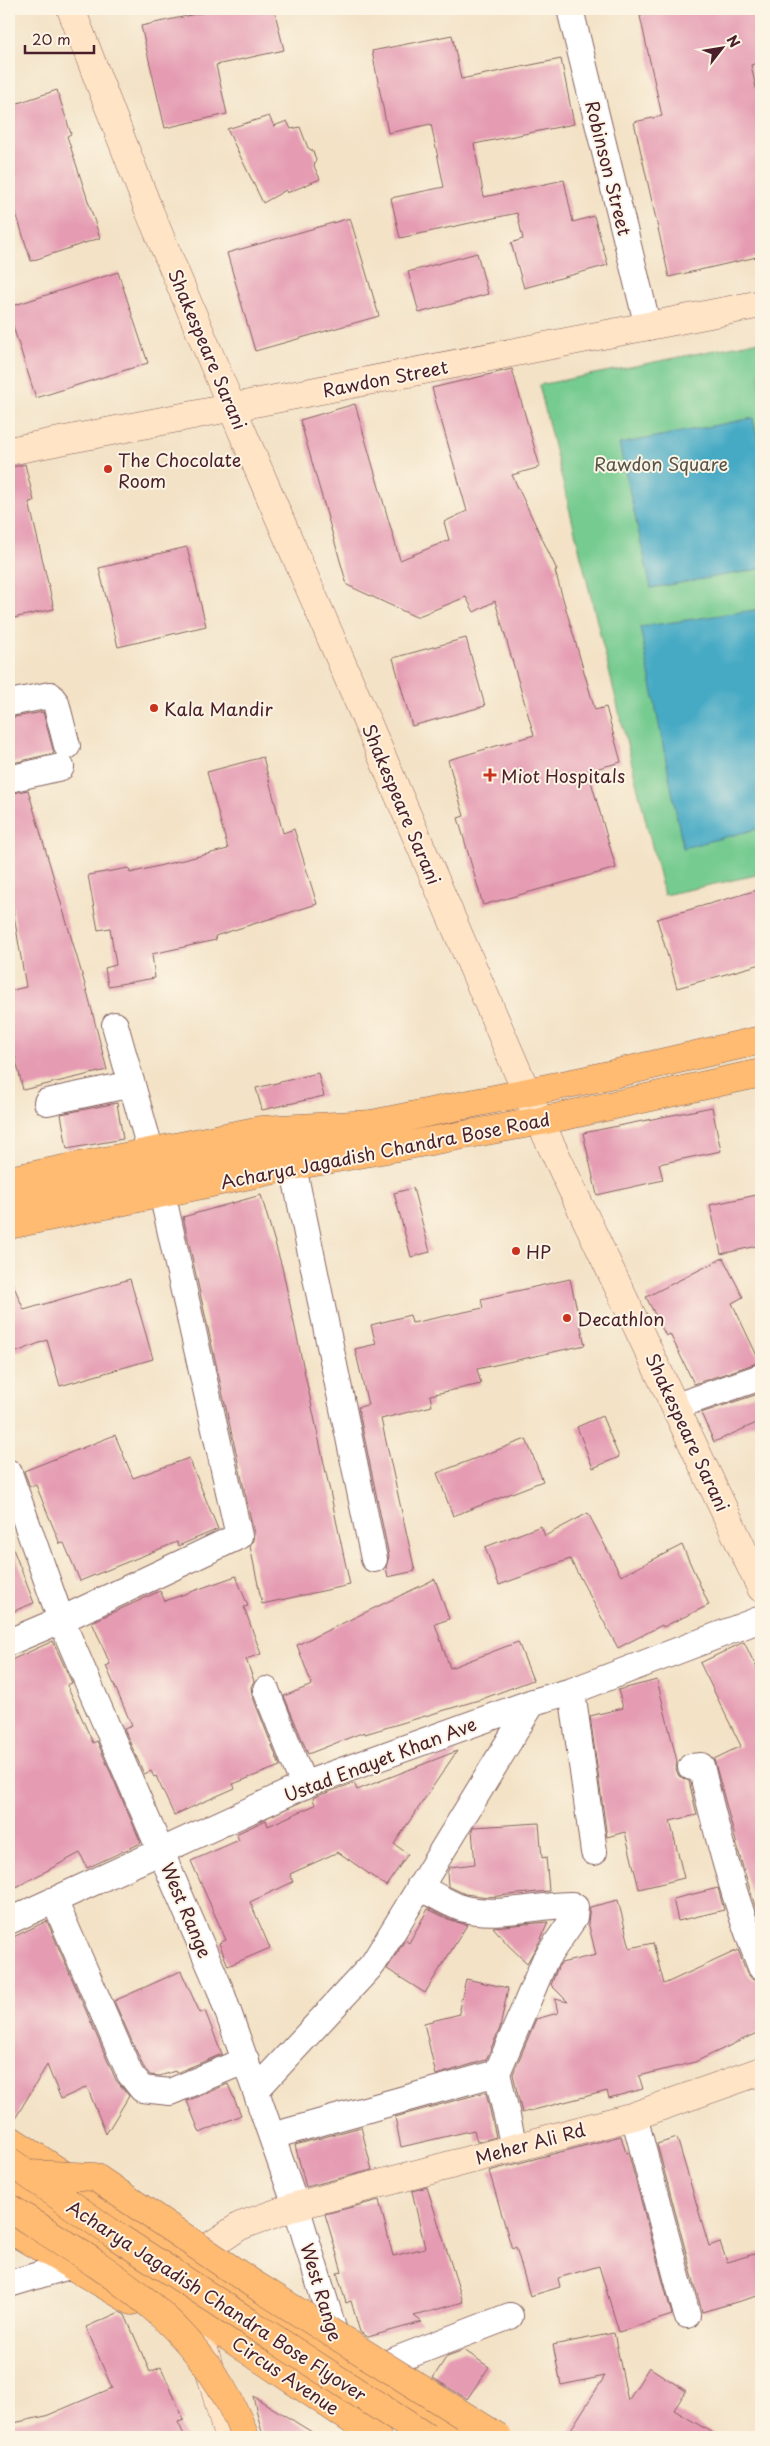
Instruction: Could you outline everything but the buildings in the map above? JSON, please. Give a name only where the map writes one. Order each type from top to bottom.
[{"type":"main road","name":"Shakespeare Sarani","points":[[71,9],[148,208],[232,408],[527,1092],[761,1588]]},
{"type":"main road","name":"Rawdon Street","points":[[9,451],[761,304]]},
{"type":"main road","name":"Acharya Jagadish Chandra Bose Road","points":[[9,1180],[261,1130],[372,1124],[761,1040]]},
{"type":"main road","name":"Acharya Jagadish Chandra Bose Road","points":[[9,1224],[293,1166],[541,1122],[761,1073]]},
{"type":"main road","points":[[9,1201],[372,1124]]},
{"type":"main road","name":"Meher Ali Rd","points":[[191,2259],[240,2226],[296,2206],[634,2116],[761,2071]]},
{"type":"main road","points":[[9,2139],[342,2356],[474,2437]]},
{"type":"main road","points":[[15,2175],[95,2177],[260,2288],[498,2437]]},
{"type":"main road","name":"Acharya Jagadish Chandra Bose Flyover","points":[[15,2175],[39,2209],[186,2308]]},
{"type":"main road","name":"Acharya Jagadish Chandra Bose Flyover","points":[[15,2175],[113,2234],[426,2437]]},
{"type":"main road","points":[[9,2208],[123,2281],[174,2324],[214,2374],[239,2419],[245,2437]]},
{"type":"main road","points":[[9,2228],[69,2266],[130,2301],[186,2308]]},
{"type":"main road","points":[[191,2259],[186,2308],[228,2437]]},
{"type":"main road","name":"Circus Avenue","points":[[186,2308],[377,2437]]},
{"type":"street","name":"Robinson Street","points":[[570,9],[648,327]]},
{"type":"street","points":[[9,702],[50,695],[56,703],[64,757],[9,779]]},
{"type":"street","points":[[115,1025],[151,1152]]},
{"type":"street","points":[[47,1102],[132,1084]]},
{"type":"street","points":[[293,1166],[374,1558]]},
{"type":"street","points":[[9,1642],[61,1620],[239,1536],[162,1193]]},
{"type":"street","points":[[676,1406],[761,1377]]},
{"type":"street","name":"West Range","points":[[9,1473],[61,1620],[220,1989],[257,2089],[296,2206],[342,2356]]},
{"type":"street","name":"Ustad Enayet Khan Ave","points":[[10,1918],[54,1900],[304,1786],[533,1702],[572,1691],[761,1619]]},
{"type":"street","points":[[266,1690],[304,1786]]},
{"type":"street","points":[[572,1691],[594,1852]]},
{"type":"street","points":[[257,2089],[373,1964],[533,1702]]},
{"type":"street","points":[[691,1767],[701,1766],[716,1827],[748,1936],[761,1967]]},
{"type":"street","points":[[419,1887],[460,1908],[482,1911],[558,1905],[572,1905],[575,1907],[574,1918],[545,1960],[497,2073],[514,2147]]},
{"type":"street","points":[[54,1900],[130,2074],[142,2089],[170,2092],[246,2060]]},
{"type":"street","points":[[272,2136],[497,2073]]},
{"type":"street","points":[[634,2116],[687,2315]]},
{"type":"street","points":[[9,2284],[69,2266]]},
{"type":"street","points":[[366,2371],[510,2316]]},
{"type":"green space","name":"Rawdon Square","points":[[760,341],[761,874],[664,895],[539,385]]},
{"type":"water","points":[[753,418],[761,458],[761,569],[651,588],[619,444]]},
{"type":"water","points":[[761,609],[761,828],[683,848],[640,627]]},
{"type":"place","name":"The Chocolate Room","points":[[108,469]]},
{"type":"place","name":"Kala Mandir","points":[[154,708]]},
{"type":"place","name":"Miot Hospitals","points":[[490,775]]},
{"type":"place","name":"HP","points":[[516,1251]]},
{"type":"place","name":"Decathlon","points":[[567,1318]]}]
